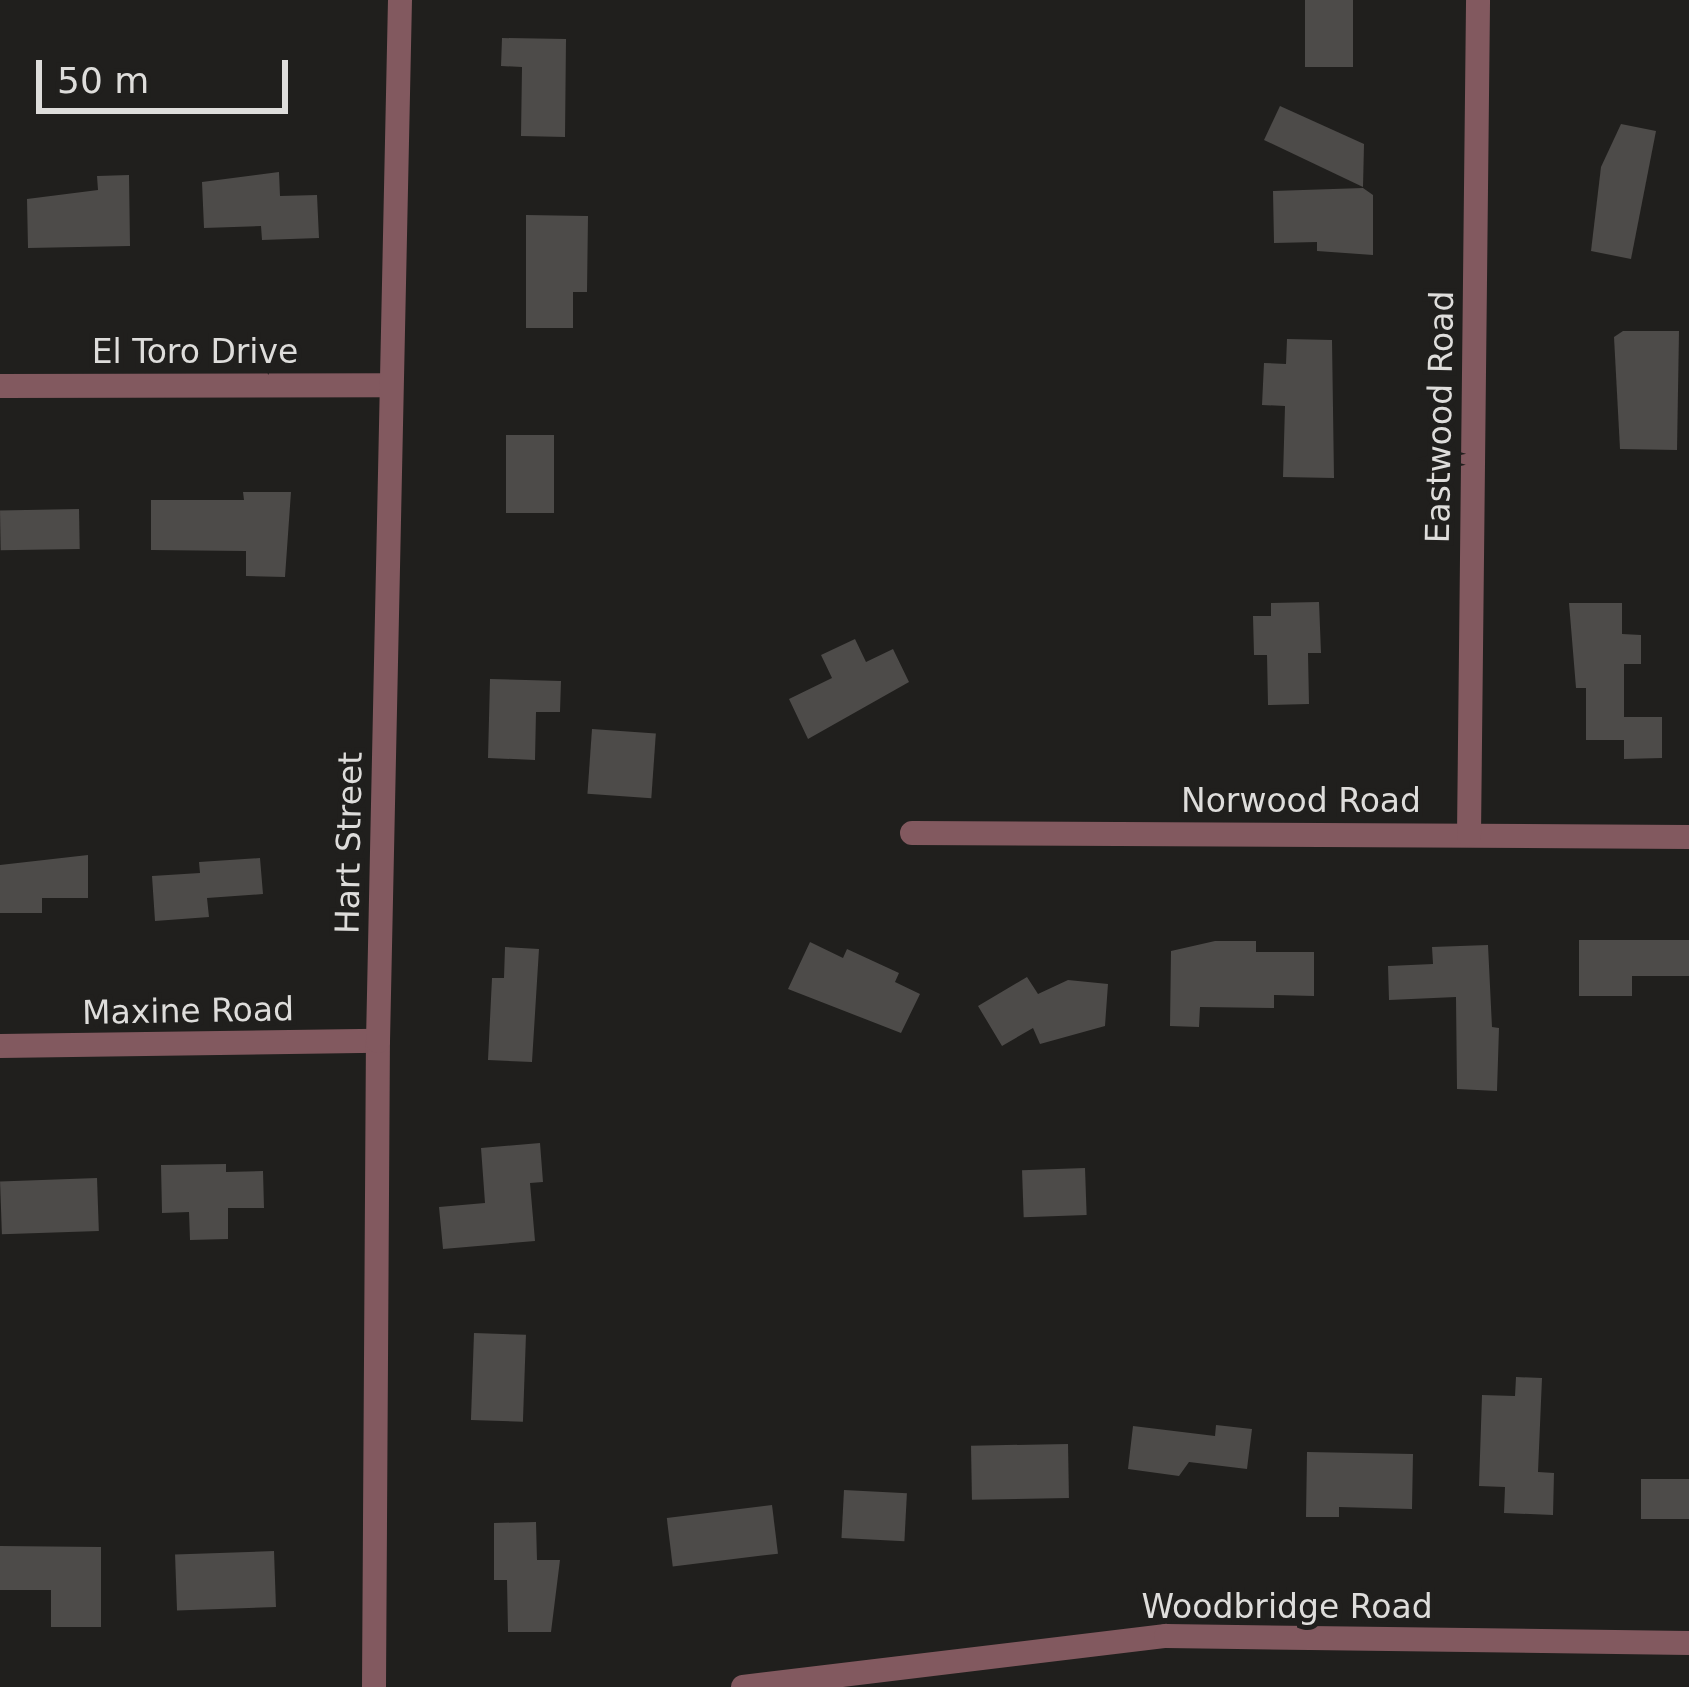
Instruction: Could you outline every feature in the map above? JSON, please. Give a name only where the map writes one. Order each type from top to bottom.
[{"type":"street","name":"Hart Street","points":[[374,1687],[378,1041],[400,0]]},
{"type":"street","name":"Eastwood Road","points":[[1469,835],[1478,0]]},
{"type":"street","name":"El Toro Drive","points":[[0,386],[391,385]]},
{"type":"street","name":"Norwood Road","points":[[912,833],[1689,837]]},
{"type":"street","name":"Maxine Road","points":[[0,1046],[378,1041]]},
{"type":"street","name":"Woodbridge Road","points":[[743,1687],[1166,1636],[1689,1643]]},
{"type":"building","points":[[1305,0],[1353,0],[1353,67],[1305,67]]},
{"type":"building","points":[[502,38],[566,39],[565,137],[521,136],[522,67],[501,66]]},
{"type":"building","points":[[1280,106],[1364,144],[1363,187],[1264,140]]},
{"type":"building","points":[[1621,124],[1656,131],[1631,259],[1591,251],[1601,167]]},
{"type":"building","points":[[279,172],[280,196],[317,195],[319,238],[262,240],[261,226],[204,228],[202,182]]},
{"type":"building","points":[[129,175],[130,246],[28,248],[27,199],[98,190],[97,176]]},
{"type":"building","points":[[1363,188],[1373,195],[1373,255],[1317,251],[1317,242],[1274,243],[1273,191]]},
{"type":"building","points":[[526,215],[588,216],[587,292],[573,292],[573,328],[526,328]]},
{"type":"building","points":[[1623,331],[1679,331],[1677,450],[1620,449],[1614,337]]},
{"type":"building","points":[[1287,339],[1332,340],[1334,478],[1283,477],[1285,406],[1262,405],[1264,363],[1286,364]]},
{"type":"building","points":[[506,435],[554,435],[554,513],[506,513]]},
{"type":"building","points":[[243,492],[291,492],[285,577],[246,576],[246,551],[151,550],[151,500],[244,500]]},
{"type":"building","points":[[79,509],[80,549],[1,550],[0,510]]},
{"type":"building","points":[[1319,602],[1321,653],[1308,653],[1309,704],[1268,705],[1267,655],[1254,655],[1253,616],[1271,616],[1271,603]]},
{"type":"building","points":[[1569,603],[1622,603],[1622,634],[1641,635],[1641,664],[1624,664],[1624,717],[1662,717],[1662,758],[1624,759],[1624,740],[1586,740],[1586,688],[1576,688]]},
{"type":"building","points":[[855,639],[866,662],[893,649],[909,682],[808,739],[789,699],[832,678],[821,655]]},
{"type":"building","points":[[490,679],[561,681],[560,712],[536,712],[535,760],[488,758]]},
{"type":"building","points":[[592,729],[656,733],[651,798],[587,794]]},
{"type":"building","points":[[88,855],[88,898],[42,898],[42,913],[0,913],[0,865]]},
{"type":"building","points":[[260,858],[263,894],[207,898],[209,917],[155,921],[152,876],[200,873],[199,862]]},
{"type":"building","points":[[1579,940],[1689,940],[1689,976],[1632,976],[1632,996],[1579,996]]},
{"type":"building","points":[[1215,941],[1256,941],[1256,952],[1314,952],[1314,996],[1274,995],[1274,1008],[1200,1007],[1199,1027],[1170,1026],[1171,951]]},
{"type":"building","points":[[810,942],[843,958],[847,949],[899,973],[895,982],[920,994],[901,1033],[788,989]]},
{"type":"building","points":[[1488,945],[1492,1027],[1499,1028],[1497,1091],[1457,1089],[1456,997],[1389,1000],[1388,966],[1433,964],[1432,947]]},
{"type":"building","points":[[505,947],[539,949],[532,1062],[488,1060],[492,978],[504,978]]},
{"type":"building","points":[[1027,977],[1038,994],[1068,980],[1108,984],[1105,1026],[1040,1044],[1033,1028],[1002,1046],[978,1006]]},
{"type":"building","points":[[540,1143],[543,1182],[530,1183],[535,1241],[443,1249],[439,1207],[485,1203],[481,1148]]},
{"type":"building","points":[[226,1164],[226,1172],[263,1171],[264,1208],[228,1208],[228,1239],[190,1240],[189,1212],[162,1213],[161,1165]]},
{"type":"building","points":[[1085,1168],[1087,1215],[1024,1217],[1022,1170]]},
{"type":"building","points":[[97,1178],[99,1231],[2,1234],[0,1181]]},
{"type":"building","points":[[474,1333],[526,1335],[523,1422],[471,1420]]},
{"type":"building","points":[[1516,1377],[1542,1378],[1538,1472],[1554,1473],[1553,1515],[1504,1513],[1505,1487],[1479,1486],[1482,1395],[1515,1396]]},
{"type":"building","points":[[1216,1425],[1252,1429],[1247,1469],[1189,1462],[1179,1476],[1128,1469],[1133,1426],[1215,1436]]},
{"type":"building","points":[[1068,1444],[1069,1498],[972,1500],[971,1446]]},
{"type":"building","points":[[1307,1452],[1413,1454],[1412,1509],[1339,1507],[1339,1517],[1306,1517]]},
{"type":"building","points":[[1641,1479],[1689,1479],[1689,1519],[1641,1519]]},
{"type":"building","points":[[844,1490],[907,1493],[904,1541],[841,1538]]},
{"type":"building","points":[[772,1505],[778,1554],[673,1567],[667,1518]]},
{"type":"building","points":[[536,1522],[537,1560],[560,1560],[551,1632],[508,1632],[507,1580],[494,1580],[494,1523]]},
{"type":"building","points":[[0,1546],[101,1547],[101,1627],[51,1627],[51,1590],[0,1590]]},
{"type":"building","points":[[274,1551],[276,1607],[177,1610],[175,1554]]}]
